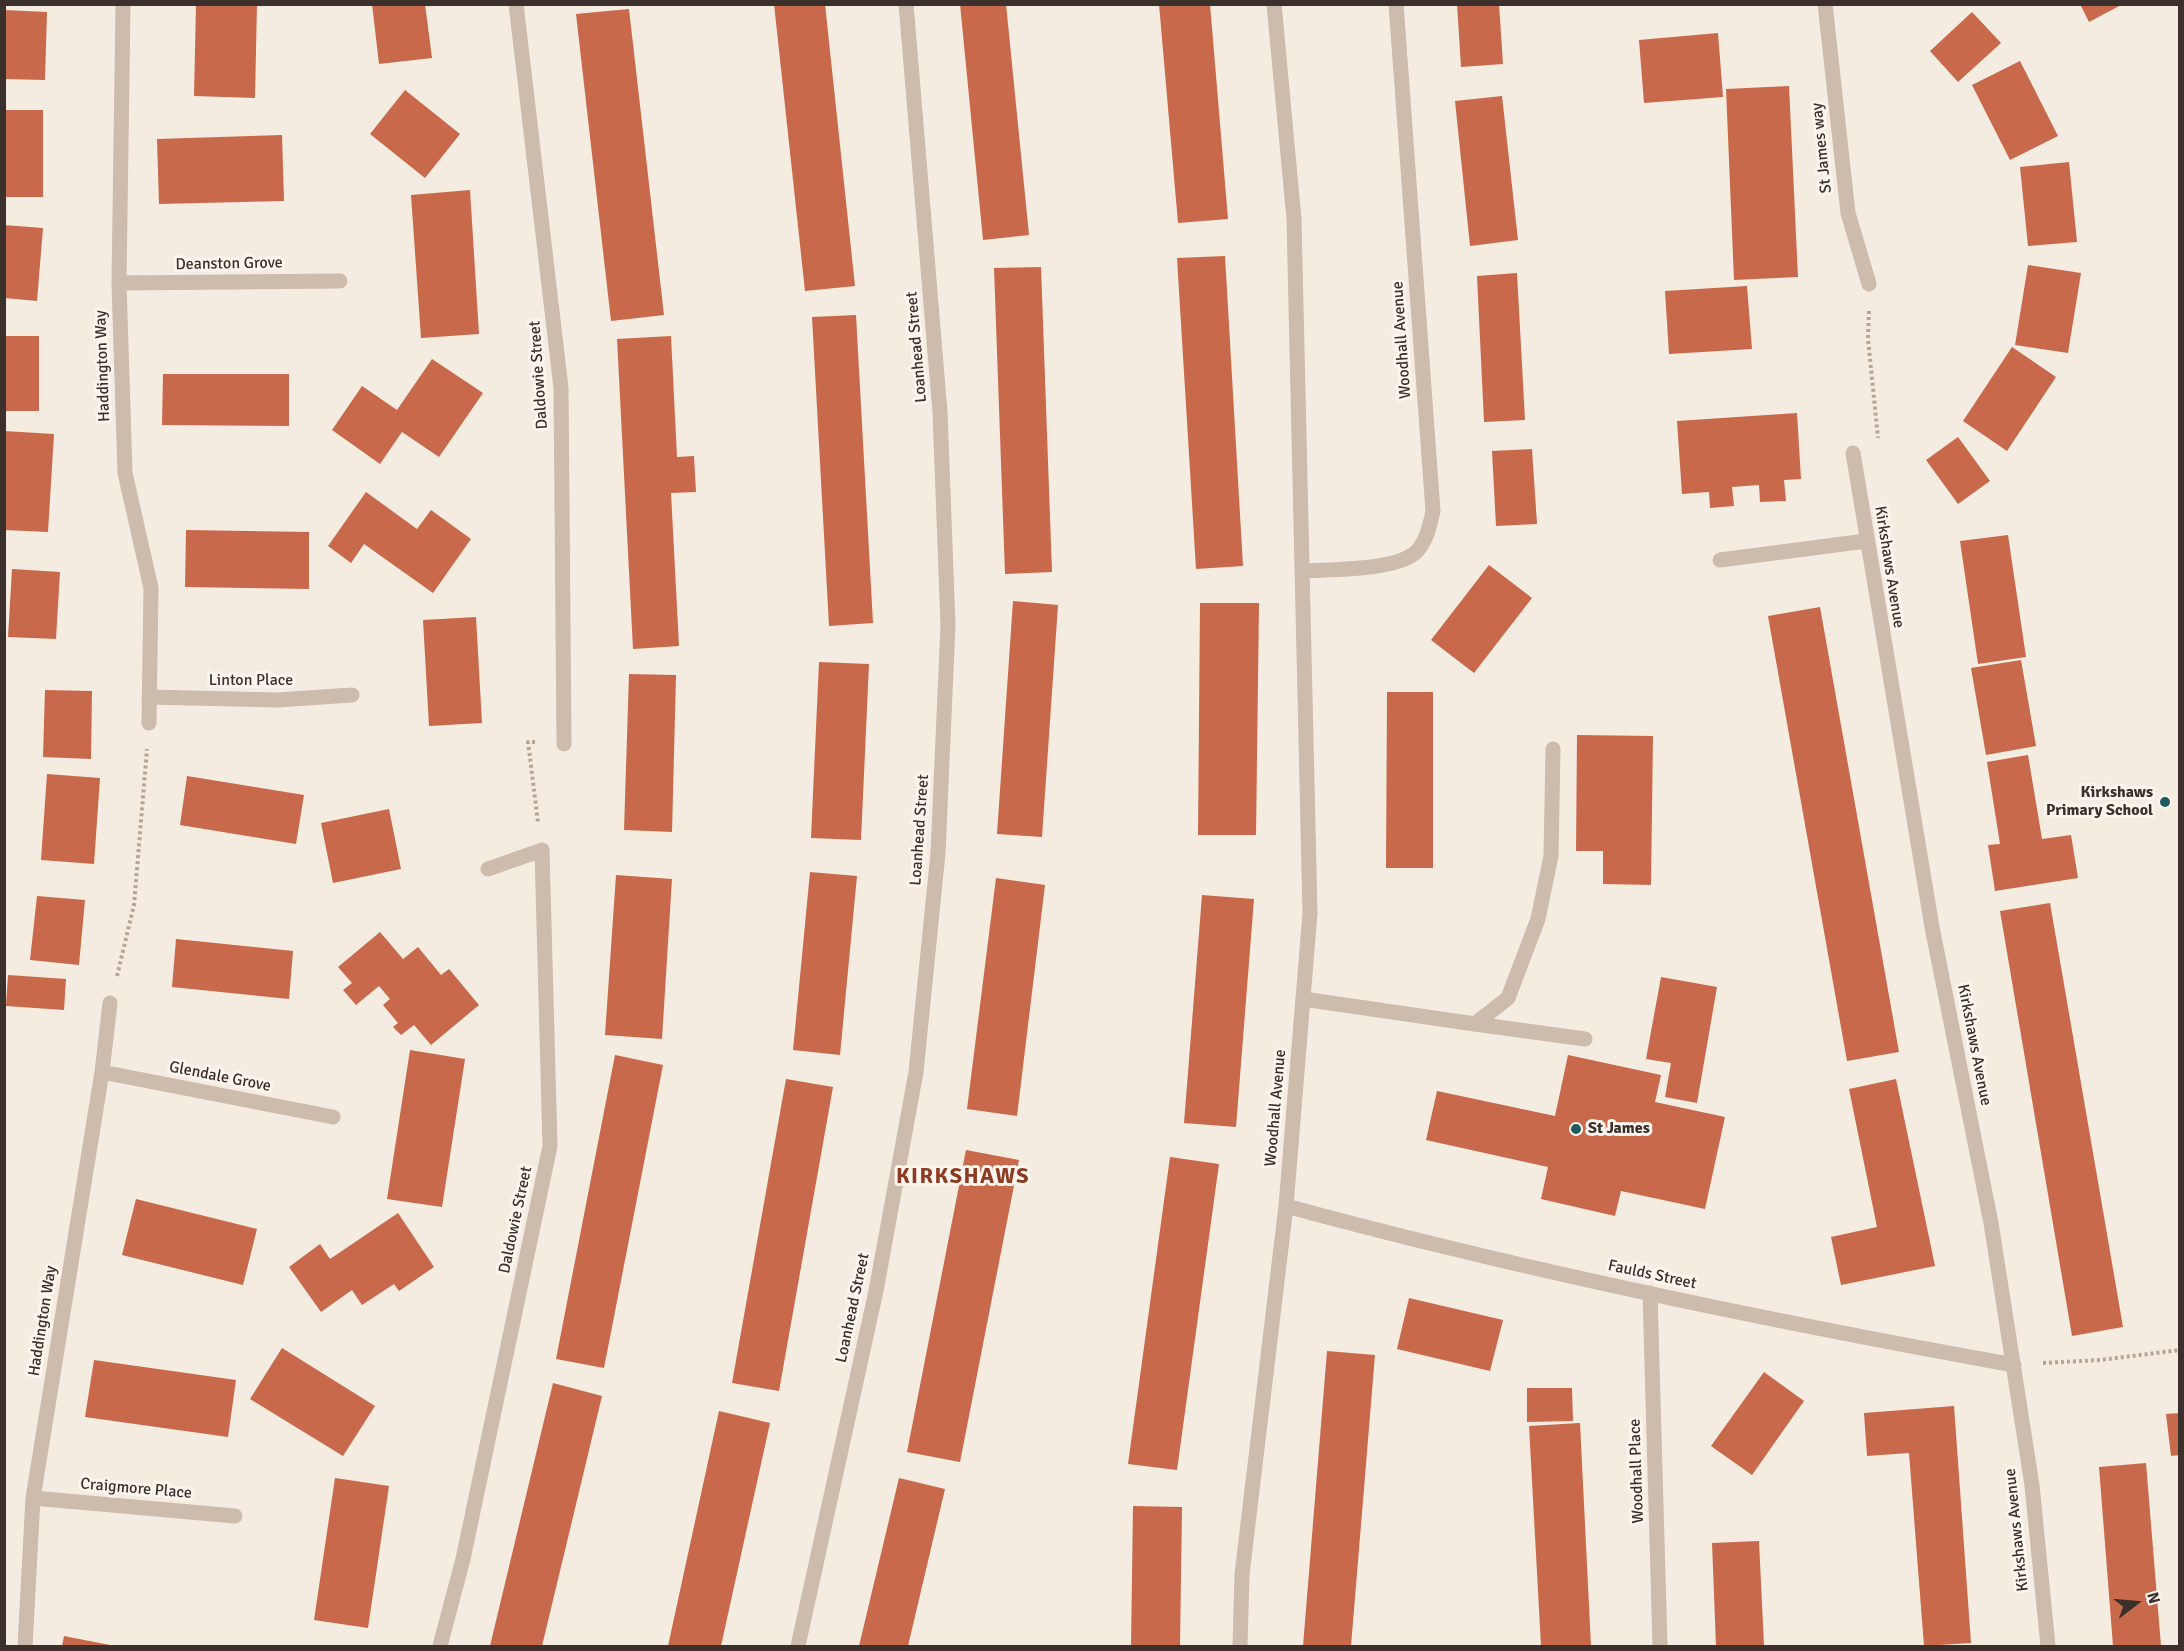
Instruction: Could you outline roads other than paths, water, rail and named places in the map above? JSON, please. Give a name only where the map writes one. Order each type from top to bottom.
[{"type":"street","name":"Haddington Way","points":[[123,4],[119,283],[125,473],[151,588],[149,723]]},
{"type":"street","name":"Daldowie Street","points":[[516,4],[561,388],[564,744]]},
{"type":"street","name":"Loanhead Street","points":[[798,1647],[876,1292],[916,1072],[938,854],[948,625],[940,412],[906,4]]},
{"type":"street","name":"Woodhall Avenue","points":[[1240,1647],[1242,1574],[1286,1206],[1310,913],[1294,219],[1274,4]]},
{"type":"street","name":"Woodhall Avenue","points":[[1303,571],[1396,563],[1417,552],[1429,531],[1433,511],[1396,4]]},
{"type":"street","name":"St James way","points":[[1825,4],[1848,213],[1869,284]]},
{"type":"street","name":"Deanston Grove","points":[[119,283],[339,280]]},
{"type":"street","name":"Kirkshaws Avenue","points":[[1853,453],[1932,927],[1991,1223],[2032,1485],[2048,1647]]},
{"type":"street","points":[[1720,560],[1866,541]]},
{"type":"street","name":"Linton Place","points":[[149,697],[277,700],[352,695]]},
{"type":"street","points":[[1475,1024],[1508,998],[1538,919],[1551,855],[1553,749]]},
{"type":"street","name":"Daldowie Street","points":[[440,1647],[463,1560],[550,1146],[542,850],[488,869]]},
{"type":"street","points":[[1303,999],[1585,1039]]},
{"type":"street","name":"Haddington Way","points":[[25,1647],[33,1498],[102,1072],[110,1003]]},
{"type":"street","name":"Glendale Grove","points":[[102,1072],[333,1117]]},
{"type":"street","name":"Faulds Street","points":[[1286,1206],[1407,1239],[1650,1293],[2014,1365]]},
{"type":"street","name":"Woodhall Place","points":[[1650,1293],[1660,1647]]},
{"type":"street","name":"Craigmore Place","points":[[33,1498],[235,1516]]},
{"type":"place","name":"Kirkshaws Primary School","points":[[2165,802]]},
{"type":"place","name":"St James","points":[[1576,1129]]},
{"type":"district","name":"KIRKSHAWS","points":[[963,1177]]}]
